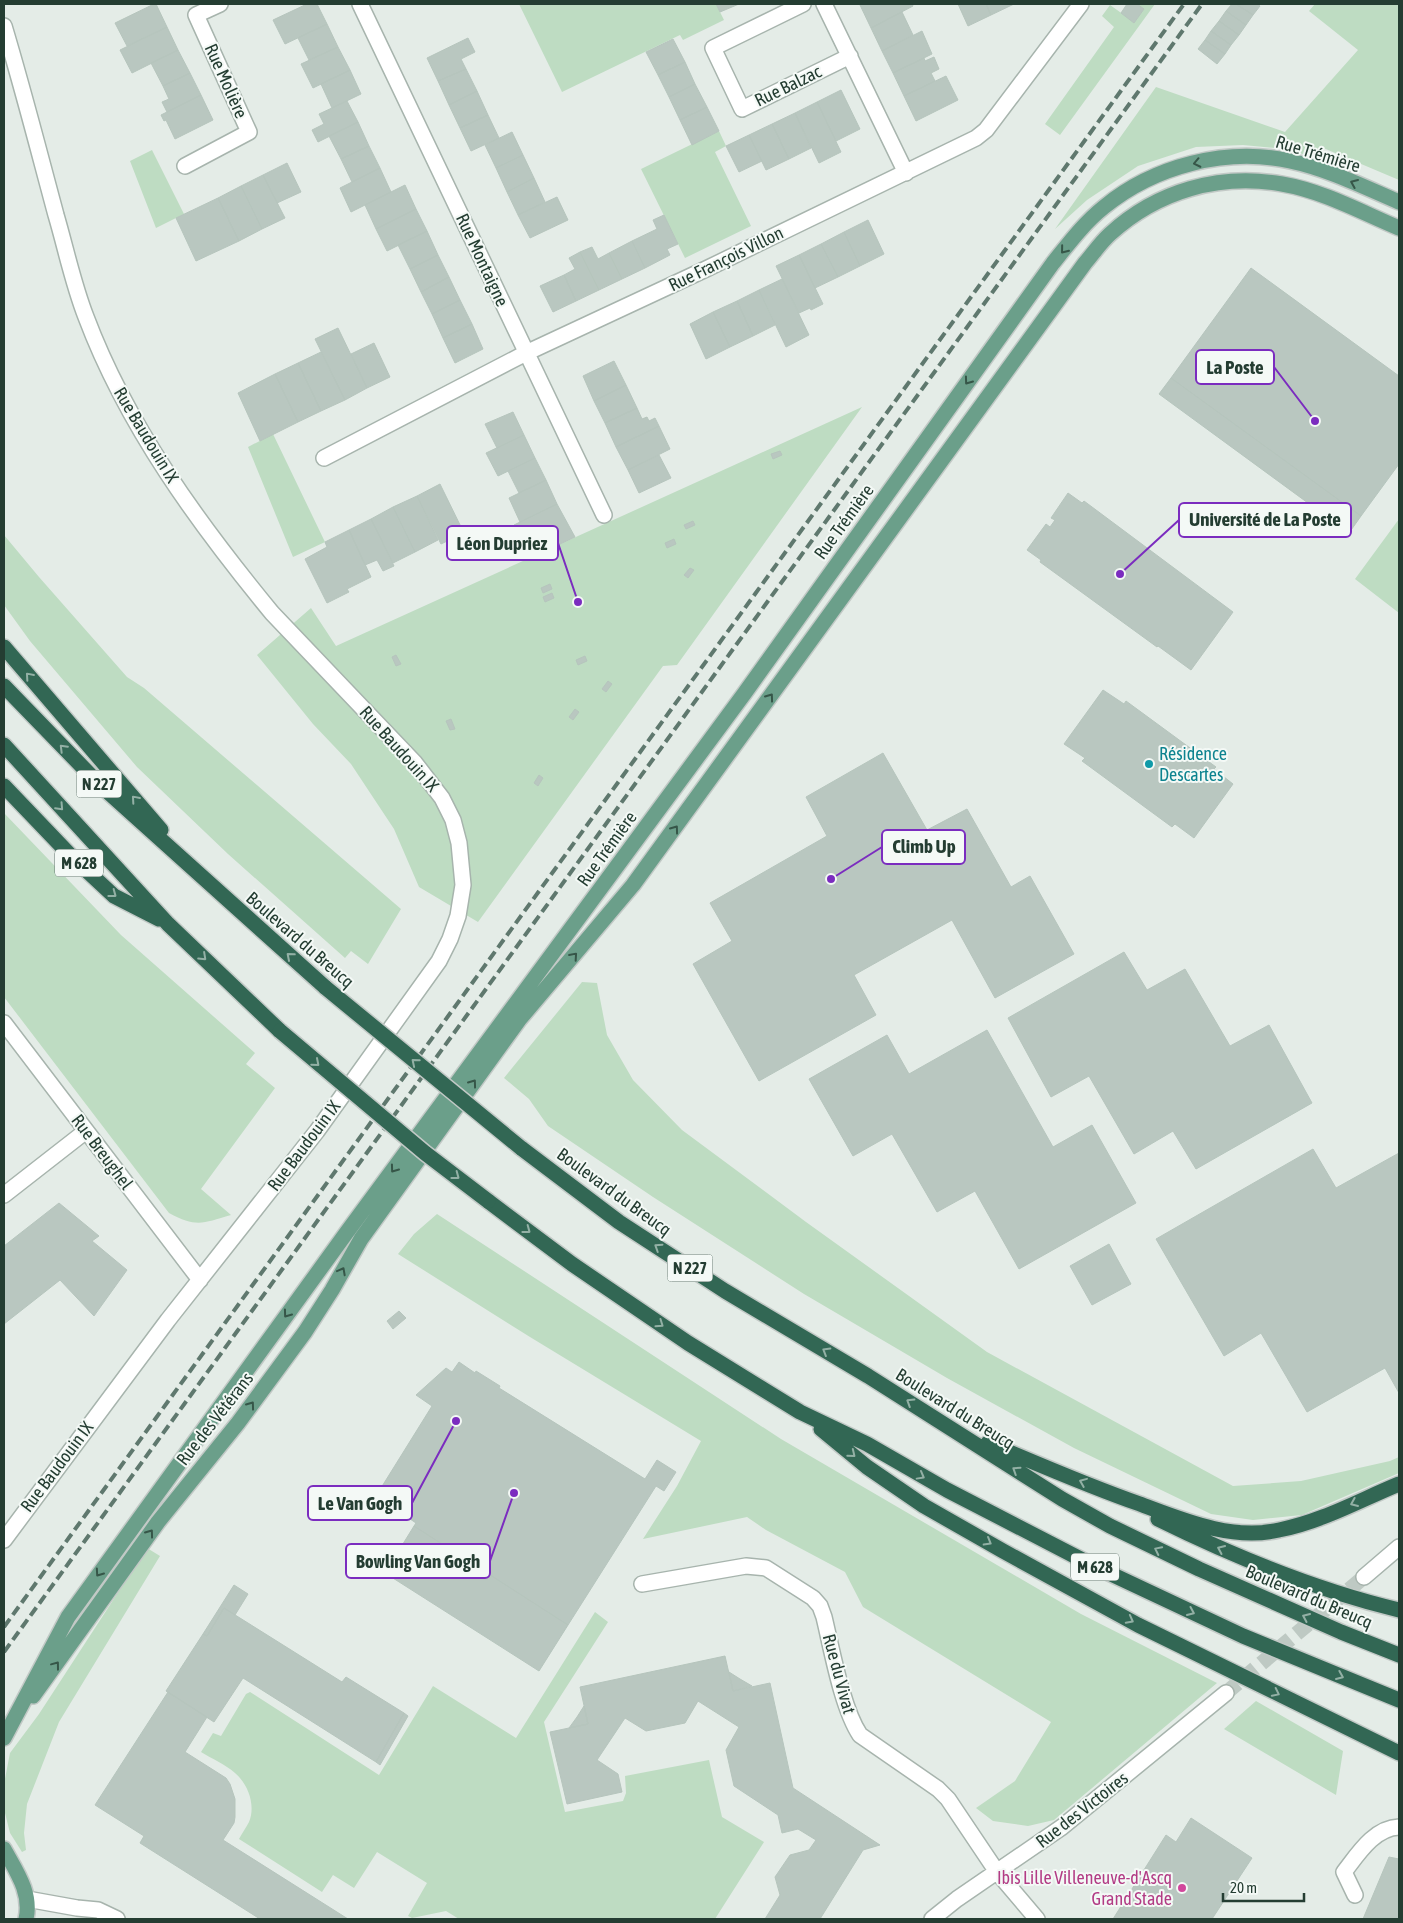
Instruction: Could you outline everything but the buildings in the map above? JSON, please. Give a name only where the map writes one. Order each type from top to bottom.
[{"type":"highway","points":[[4,648],[201,876]]},
{"type":"highway","name":"Boulevard du Breucq","points":[[4,686],[99,784],[326,988],[521,1148],[619,1222],[725,1291],[951,1428],[1062,1499],[1110,1526],[1263,1598],[1399,1655]]},
{"type":"highway","name":"N 227","points":[[4,745],[168,924],[280,1031],[418,1147],[572,1264],[688,1343],[800,1412]]},
{"type":"highway","name":"M 628","points":[[4,786],[70,855],[114,896],[168,924]]},
{"type":"highway","points":[[800,1412],[867,1466],[924,1506],[1003,1551],[1138,1625],[1399,1753]]},
{"type":"highway","name":"M 628","points":[[800,1412],[867,1444],[939,1486],[1056,1548],[1165,1601],[1399,1700]]},
{"type":"highway","points":[[951,1428],[1104,1491],[1207,1526],[1242,1532],[1262,1533],[1278,1531],[1317,1519],[1399,1484]]},
{"type":"highway","points":[[1104,1491],[1198,1538],[1278,1573],[1399,1610]]},
{"type":"main road","name":"Rue Trémière","points":[[439,1119],[1053,263],[1098,212],[1126,191],[1164,173],[1182,166],[1241,156],[1265,156],[1291,161],[1333,174],[1399,202]]},
{"type":"main road","points":[[439,1119],[519,1020],[633,885],[1084,263],[1108,236],[1124,222],[1151,204],[1183,190],[1212,182],[1246,180],[1283,184],[1324,196],[1399,228]]},
{"type":"main road","name":"Rue des Vétérans","points":[[5,1735],[158,1522],[238,1423],[305,1332],[332,1290],[361,1238],[439,1119]]},
{"type":"main road","name":"Rue des Vétérans","points":[[5,1735],[68,1617],[439,1119]]},
{"type":"main road","points":[[4,1849],[19,1874],[27,1899],[26,1919]]},
{"type":"street","name":"Rue Molière","points":[[185,166],[249,132],[196,15],[220,4]]},
{"type":"street","name":"Rue Montaigne","points":[[360,4],[604,515]]},
{"type":"street","name":"Rue Balzac","points":[[803,4],[713,48],[742,108],[850,56]]},
{"type":"street","points":[[824,4],[906,173]]},
{"type":"street","name":"Rue François Villon","points":[[324,458],[526,354],[964,145],[986,130],[1081,4]]},
{"type":"street","name":"Rue Baudouin IX","points":[[4,26],[76,287],[98,346],[127,407],[186,500],[251,588],[272,613],[430,780],[453,820],[460,843],[463,885],[458,916],[450,939],[439,961],[317,1131],[102,1406],[4,1540]]},
{"type":"street","name":"Rue Breughel","points":[[4,1023],[200,1280]]},
{"type":"street","points":[[4,1195],[86,1131]]},
{"type":"street","points":[[1364,1577],[1399,1547]]},
{"type":"street","name":"Rue du Vivat","points":[[642,1584],[746,1566],[756,1566],[766,1568],[813,1598],[820,1606],[824,1617],[843,1691],[853,1724],[857,1730],[868,1742],[938,1789],[948,1799],[997,1872],[1037,1919]]},
{"type":"street","name":"Rue des Victoires","points":[[932,1919],[957,1899],[1062,1827],[1226,1693]]},
{"type":"street","points":[[1355,1895],[1344,1872],[1366,1844],[1389,1827],[1399,1827]]},
{"type":"street","points":[[27,1899],[98,1910],[117,1919]]},
{"type":"green space","points":[[519,4],[716,4],[724,20],[683,40],[680,35],[562,92]]},
{"type":"green space","points":[[1137,4],[1155,4],[1060,135],[1045,124],[1114,27],[1102,16],[1110,5],[1134,22],[1144,9]]},
{"type":"green space","points":[[1315,4],[1399,4],[1399,180],[1321,147],[1317,158],[1285,149],[1243,145],[1196,147],[1138,166],[1087,200],[1055,229],[1156,87],[1285,132],[1358,50],[1309,11]]},
{"type":"green space","points":[[719,131],[726,146],[715,152],[751,226],[685,258],[641,169]]},
{"type":"green space","points":[[152,150],[184,214],[156,228],[130,161]]},
{"type":"green space","points":[[862,407],[677,665],[663,666],[478,922],[419,887],[394,829],[351,764],[313,724],[257,655],[311,608],[336,646]]},
{"type":"green space","points":[[273,434],[325,542],[293,557],[248,447]]},
{"type":"green space","points":[[1399,519],[1399,613],[1355,579]]},
{"type":"green space","points":[[4,535],[127,677],[144,688],[401,909],[368,964],[351,951],[345,958],[228,854],[137,767],[30,641],[4,605]]},
{"type":"green space","points":[[4,813],[121,935],[255,1053],[246,1064],[275,1088],[201,1189],[231,1215],[200,1223],[187,1221],[169,1213],[4,997]]},
{"type":"green space","points":[[582,982],[597,983],[607,1035],[633,1080],[682,1130],[987,1352],[1233,1486],[1301,1481],[1390,1461],[1399,1457],[1399,1473],[1302,1515],[1253,1520],[1211,1514],[1074,1448],[947,1378],[804,1294],[653,1197],[548,1126],[529,1099],[504,1078]]},
{"type":"green space","points":[[437,1214],[781,1439],[1081,1614],[1217,1683],[1054,1820],[1028,1826],[993,1821],[976,1808],[1015,1781],[1051,1722],[863,1607],[845,1572],[766,1530],[747,1517],[643,1539],[677,1486],[701,1441],[398,1254],[414,1234]]},
{"type":"green space","points":[[147,1548],[160,1556],[59,1722],[27,1804],[24,1833],[26,1850],[22,1852],[10,1833],[4,1809],[4,1784],[10,1753],[39,1714]]},
{"type":"green space","points":[[595,1612],[608,1622],[544,1722],[565,1812],[623,1801],[626,1793],[625,1776],[709,1760],[722,1817],[764,1842],[715,1919],[459,1919],[446,1911],[412,1918],[408,1916],[427,1883],[377,1852],[354,1888],[333,1875],[322,1892],[239,1839],[251,1815],[250,1795],[244,1783],[231,1770],[201,1752],[213,1733],[221,1736],[246,1694],[250,1692],[379,1775],[433,1686],[516,1738]]},
{"type":"green space","points":[[1256,1701],[1343,1751],[1336,1795],[1224,1729]]},
{"type":"tunnel","points":[[1226,1693],[1364,1577]]},
{"type":"railway","points":[[4,1627],[1184,4]]},
{"type":"railway","points":[[4,1652],[1202,4]]},
{"type":"place","name":"La Poste","points":[[1315,421]]},
{"type":"place","name":"Université de La Poste","points":[[1120,574]]},
{"type":"place","name":"Léon Dupriez","points":[[578,602]]},
{"type":"place","name":"Résidence Descartes","points":[[1149,764]]},
{"type":"place","name":"Climb Up","points":[[831,879]]},
{"type":"place","name":"Le Van Gogh","points":[[456,1421]]},
{"type":"place","name":"Bowling Van Gogh","points":[[514,1493]]},
{"type":"place","name":"Ibis Lille Villeneuve-d'Ascq Grand Stade","points":[[1182,1888]]}]
